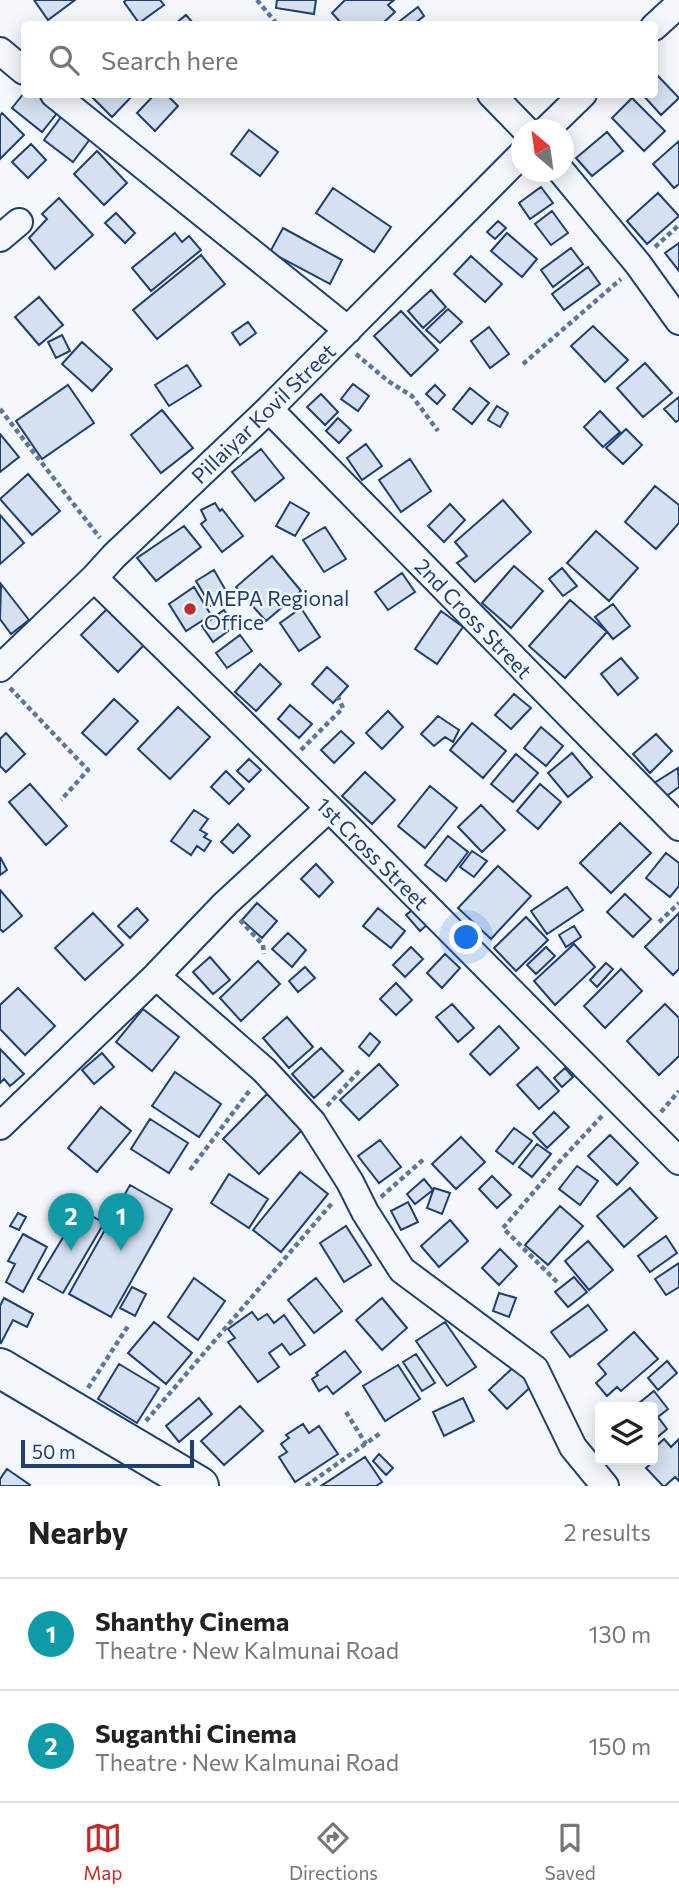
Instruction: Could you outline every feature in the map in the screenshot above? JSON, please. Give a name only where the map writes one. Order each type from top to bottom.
[{"type":"highway","points":[[0,1368],[199,1486]]},
{"type":"highway","points":[[0,1396],[154,1486]]},
{"type":"street","points":[[658,23],[679,4]]},
{"type":"street","points":[[0,51],[21,68]]},
{"type":"street","points":[[59,98],[343,335]]},
{"type":"street","points":[[495,98],[515,119]]},
{"type":"street","points":[[558,119],[579,98]]},
{"type":"street","name":"Pillaiyar Kovil Street","points":[[4,677],[114,556],[269,409],[511,165]]},
{"type":"street","points":[[570,182],[638,264],[679,321]]},
{"type":"street","name":"2nd Cross Street","points":[[269,409],[679,827]]},
{"type":"street","name":"1st Cross Street","points":[[94,578],[286,765],[679,1161]]},
{"type":"street","points":[[0,1126],[156,976],[225,904],[329,808]]},
{"type":"street","points":[[156,976],[264,1070],[312,1122],[402,1270],[535,1369],[573,1447],[605,1486]]},
{"type":"path","points":[[257,0],[274,21]]},
{"type":"path","points":[[523,364],[679,225]]},
{"type":"path","points":[[343,335],[388,382],[412,396],[438,431]]},
{"type":"path","points":[[0,409],[114,556]]},
{"type":"path","points":[[4,677],[88,770],[61,800]]},
{"type":"path","points":[[286,765],[343,708],[338,697]]},
{"type":"path","points":[[659,922],[679,903]]},
{"type":"path","points":[[225,904],[263,945],[264,954]]},
{"type":"path","points":[[312,1122],[361,1069]]},
{"type":"path","points":[[190,1170],[264,1070]]},
{"type":"path","points":[[557,1282],[503,1228],[617,1100]]},
{"type":"path","points":[[365,1212],[425,1158]]},
{"type":"path","points":[[127,1443],[350,1182]]},
{"type":"path","points":[[73,1412],[128,1326]]},
{"type":"path","points":[[346,1412],[366,1444]]},
{"type":"path","points":[[306,1486],[382,1432]]},
{"type":"building","points":[[34,0],[75,0],[48,20]]},
{"type":"building","points":[[160,0],[164,5],[142,21],[138,21],[124,2]]},
{"type":"building","points":[[277,0],[316,0],[314,14],[276,8]]},
{"type":"building","points":[[345,0],[394,0],[388,5],[395,12],[385,21],[339,21],[332,13]]},
{"type":"building","points":[[418,7],[424,16],[418,21],[400,21]]},
{"type":"building","points":[[186,15],[191,21],[179,21]]},
{"type":"building","points":[[658,76],[679,98],[661,115],[646,98],[658,98]]},
{"type":"building","points":[[21,97],[41,98],[58,112],[42,132],[12,108]]},
{"type":"building","points":[[93,98],[130,98],[112,117]]},
{"type":"building","points":[[151,98],[170,98],[178,106],[155,131],[137,113]]},
{"type":"building","points":[[632,98],[665,131],[644,151],[612,118]]},
{"type":"building","points":[[2,113],[24,135],[0,159],[0,116]]},
{"type":"building","points":[[64,113],[93,135],[73,162],[44,140]]},
{"type":"building","points":[[249,130],[278,152],[260,176],[231,154]]},
{"type":"building","points":[[607,132],[623,151],[592,176],[576,158]]},
{"type":"building","points":[[679,141],[679,184],[674,188],[653,164]]},
{"type":"building","points":[[31,144],[46,160],[28,178],[12,162]]},
{"type":"building","points":[[97,151],[127,183],[104,205],[74,174]]},
{"type":"building","points":[[541,187],[553,203],[530,219],[519,203]]},
{"type":"building","points":[[333,188],[391,227],[374,252],[316,213]]},
{"type":"building","points":[[658,193],[679,216],[647,244],[627,221]]},
{"type":"building","points":[[59,198],[93,235],[55,269],[29,238],[47,219],[42,214]]},
{"type":"building","points":[[552,211],[568,233],[551,245],[535,224]]},
{"type":"building","points":[[116,213],[135,233],[125,243],[105,223]]},
{"type":"building","points":[[498,221],[506,228],[495,239],[487,232]]},
{"type":"building","points":[[283,228],[342,260],[330,284],[270,252]]},
{"type":"building","points":[[175,233],[182,242],[189,236],[201,250],[151,291],[132,268]]},
{"type":"building","points":[[507,233],[537,259],[522,277],[491,251]]},
{"type":"building","points":[[679,243],[679,271],[665,253]]},
{"type":"building","points":[[571,248],[583,264],[553,287],[541,270]]},
{"type":"building","points":[[201,255],[225,284],[157,339],[133,310]]},
{"type":"building","points":[[471,256],[502,284],[485,302],[454,274]]},
{"type":"building","points":[[588,267],[600,284],[564,310],[552,294]]},
{"type":"building","points":[[431,290],[446,307],[423,328],[408,311]]},
{"type":"building","points":[[39,297],[63,325],[39,345],[15,317]]},
{"type":"building","points":[[448,309],[462,322],[440,343],[426,330]]},
{"type":"building","points":[[401,311],[438,350],[411,376],[374,336]]},
{"type":"building","points":[[248,322],[256,333],[240,345],[232,333]]},
{"type":"building","points":[[593,326],[628,360],[605,382],[571,346]]},
{"type":"building","points":[[489,327],[509,354],[490,368],[471,341]]},
{"type":"building","points":[[62,335],[70,351],[56,358],[48,342]]},
{"type":"building","points":[[82,342],[112,369],[92,391],[62,364]]},
{"type":"building","points":[[645,363],[672,393],[643,417],[617,388]]},
{"type":"building","points":[[187,365],[201,386],[169,406],[155,385]]},
{"type":"building","points":[[353,384],[369,396],[358,411],[341,399]]},
{"type":"building","points":[[68,385],[94,423],[42,459],[16,421]]},
{"type":"building","points":[[435,385],[445,395],[437,404],[426,394]]},
{"type":"building","points":[[470,388],[489,403],[472,424],[453,409]]},
{"type":"building","points":[[321,394],[338,412],[325,425],[307,407]]},
{"type":"building","points":[[679,397],[679,420],[676,422],[664,409]]},
{"type":"building","points":[[497,406],[508,413],[500,427],[488,420]]},
{"type":"building","points":[[162,410],[193,448],[161,473],[131,435]]},
{"type":"building","points":[[600,411],[620,432],[603,447],[584,427]]},
{"type":"building","points":[[338,418],[351,430],[339,443],[326,431]]},
{"type":"building","points":[[626,429],[642,445],[623,464],[606,448]]},
{"type":"building","points":[[0,434],[19,457],[0,472]]},
{"type":"building","points":[[366,444],[382,466],[362,480],[347,458]]},
{"type":"building","points":[[261,449],[284,478],[255,501],[232,472]]},
{"type":"building","points":[[410,459],[431,491],[401,512],[379,480]]},
{"type":"building","points":[[28,474],[60,511],[32,535],[0,499]]},
{"type":"building","points":[[655,486],[679,505],[679,523],[656,549],[625,522]]},
{"type":"building","points":[[503,500],[531,532],[475,582],[457,563],[467,556],[455,542]]},
{"type":"building","points":[[290,502],[309,513],[295,536],[276,526]]},
{"type":"building","points":[[215,503],[243,536],[222,552],[201,524],[206,520],[201,510]]},
{"type":"building","points":[[450,504],[465,520],[444,542],[428,526]]},
{"type":"building","points":[[0,515],[24,543],[0,564]]},
{"type":"building","points":[[184,526],[201,547],[156,581],[137,558]]},
{"type":"building","points":[[325,527],[346,559],[324,572],[303,540]]},
{"type":"building","points":[[596,531],[638,568],[609,601],[567,563]]},
{"type":"building","points":[[272,556],[301,591],[266,621],[236,587]]},
{"type":"building","points":[[514,566],[543,591],[511,628],[482,603]]},
{"type":"building","points":[[562,568],[577,586],[563,596],[549,579]]},
{"type":"building","points":[[214,570],[229,596],[211,606],[196,581]]},
{"type":"building","points":[[402,573],[415,592],[388,610],[375,592]]},
{"type":"building","points":[[1,584],[29,620],[11,634],[0,619]]},
{"type":"building","name":"MEPA Regional Office","points":[[194,587],[211,615],[186,631],[169,604]]},
{"type":"building","points":[[570,600],[607,632],[565,678],[529,646]]},
{"type":"building","points":[[613,604],[630,626],[613,639],[595,617]]},
{"type":"building","points":[[301,608],[320,637],[299,651],[280,623]]},
{"type":"building","points":[[107,609],[144,645],[118,672],[81,635]]},
{"type":"building","points":[[224,610],[235,626],[213,642],[202,626]]},
{"type":"building","points":[[441,611],[463,627],[437,664],[415,649]]},
{"type":"building","points":[[240,635],[252,651],[227,668],[216,653]]},
{"type":"building","points":[[621,658],[638,678],[618,695],[601,674]]},
{"type":"building","points":[[260,664],[281,684],[256,711],[235,692]]},
{"type":"building","points":[[327,667],[348,686],[333,703],[312,684]]},
{"type":"building","points":[[514,694],[531,708],[511,729],[495,715]]},
{"type":"building","points":[[114,699],[138,721],[106,755],[82,733]]},
{"type":"building","points":[[290,705],[312,724],[299,738],[278,719]]},
{"type":"building","points":[[178,707],[210,737],[170,779],[138,749]]},
{"type":"building","points":[[388,711],[403,727],[382,749],[366,733]]},
{"type":"building","points":[[438,716],[459,730],[453,742],[445,737],[434,746],[421,734]]},
{"type":"building","points":[[472,723],[506,751],[483,778],[450,750]]},
{"type":"building","points":[[541,727],[563,746],[546,766],[524,748]]},
{"type":"building","points":[[341,731],[354,743],[334,763],[321,750]]},
{"type":"building","points":[[6,733],[25,754],[6,772],[0,766],[0,739]]},
{"type":"building","points":[[656,734],[672,751],[650,773],[633,754]]},
{"type":"building","points":[[572,753],[592,777],[568,797],[548,773]]},
{"type":"building","points":[[516,754],[538,773],[513,802],[491,784]]},
{"type":"building","points":[[249,759],[261,770],[249,782],[237,771]]},
{"type":"building","points":[[678,768],[679,787],[661,800],[651,785]]},
{"type":"building","points":[[226,771],[244,789],[229,804],[211,787]]},
{"type":"building","points":[[365,772],[395,800],[372,824],[342,796]]},
{"type":"building","points":[[30,784],[67,826],[46,845],[9,802]]},
{"type":"building","points":[[540,784],[561,802],[538,829],[517,811]]},
{"type":"building","points":[[430,786],[457,808],[425,848],[398,826]]},
{"type":"building","points":[[481,805],[505,830],[482,852],[458,827]]},
{"type":"building","points":[[194,810],[208,819],[200,830],[207,834],[204,837],[211,841],[204,851],[197,846],[191,855],[171,841]]},
{"type":"building","points":[[620,823],[651,853],[611,893],[580,863]]},
{"type":"building","points":[[238,824],[250,836],[233,853],[221,842]]},
{"type":"building","points":[[448,836],[468,852],[446,881],[425,865]]},
{"type":"building","points":[[472,851],[487,861],[474,877],[460,867]]},
{"type":"building","points":[[666,853],[679,863],[679,886],[670,897],[646,878]]},
{"type":"building","points":[[0,857],[7,870],[0,875]]},
{"type":"building","points":[[316,864],[333,882],[319,897],[301,879]]},
{"type":"building","points":[[498,866],[531,896],[491,939],[458,908]]},
{"type":"building","points":[[567,887],[583,910],[547,934],[531,911]]},
{"type":"building","points":[[0,890],[22,916],[3,932],[0,929]]},
{"type":"building","points":[[625,894],[651,919],[633,937],[607,912]]},
{"type":"building","points":[[257,903],[277,921],[262,938],[242,920]]},
{"type":"building","points":[[137,908],[148,920],[130,938],[118,926]]},
{"type":"building","points":[[378,908],[405,931],[391,948],[363,926]]},
{"type":"building","points":[[415,908],[428,924],[420,931],[406,915]]},
{"type":"building","points":[[93,913],[123,945],[85,980],[55,948]]},
{"type":"building","points":[[679,913],[679,969],[673,975],[645,947]]},
{"type":"building","points":[[526,917],[548,940],[516,971],[494,948]]},
{"type":"building","points":[[574,926],[581,937],[566,947],[559,935]]},
{"type":"building","points":[[288,933],[306,950],[292,967],[272,949]]},
{"type":"building","points":[[574,944],[595,967],[555,1005],[534,981]]},
{"type":"building","points":[[411,947],[423,959],[405,977],[393,965]]},
{"type":"building","points":[[546,947],[555,956],[536,974],[527,965]]},
{"type":"building","points":[[445,954],[460,968],[442,988],[427,973]]},
{"type":"building","points":[[210,957],[230,980],[213,994],[193,972]]},
{"type":"building","points":[[258,961],[280,984],[241,1021],[220,998]]},
{"type":"building","points":[[606,963],[613,969],[597,987],[590,980]]},
{"type":"building","points":[[305,967],[315,978],[298,992],[289,981]]},
{"type":"building","points":[[621,969],[642,991],[605,1028],[584,1006]]},
{"type":"building","points":[[396,983],[412,1000],[396,1015],[380,999]]},
{"type":"building","points":[[18,988],[55,1026],[25,1055],[0,1029],[0,1005]]},
{"type":"building","points":[[452,1004],[474,1028],[458,1042],[436,1017]]},
{"type":"building","points":[[665,1004],[679,1018],[679,1056],[659,1075],[627,1041]]},
{"type":"building","points":[[143,1009],[179,1037],[152,1071],[116,1042]]},
{"type":"building","points":[[287,1017],[313,1047],[289,1068],[263,1038]]},
{"type":"building","points":[[499,1026],[519,1048],[490,1075],[470,1054]]},
{"type":"building","points":[[370,1033],[380,1042],[369,1056],[359,1047]]},
{"type":"building","points":[[321,1048],[343,1071],[314,1098],[292,1074]]},
{"type":"building","points":[[0,1049],[24,1074],[10,1086],[4,1079],[0,1083]]},
{"type":"building","points":[[102,1053],[114,1067],[94,1084],[82,1070]]},
{"type":"building","points":[[379,1064],[398,1085],[359,1120],[340,1100]]},
{"type":"building","points":[[537,1067],[559,1091],[539,1109],[517,1085]]},
{"type":"building","points":[[565,1068],[573,1077],[562,1087],[554,1078]]},
{"type":"building","points":[[175,1072],[221,1104],[199,1137],[152,1106]]},
{"type":"building","points":[[267,1094],[303,1129],[259,1174],[223,1139]]},
{"type":"building","points":[[101,1107],[131,1131],[97,1172],[68,1148]]},
{"type":"building","points":[[554,1112],[569,1127],[547,1148],[533,1133]]},
{"type":"building","points":[[150,1119],[188,1143],[169,1173],[131,1149]]},
{"type":"building","points":[[514,1128],[532,1141],[513,1164],[496,1151]]},
{"type":"building","points":[[610,1135],[638,1163],[617,1185],[588,1156]]},
{"type":"building","points":[[461,1137],[485,1162],[456,1189],[432,1164]]},
{"type":"building","points":[[380,1140],[401,1167],[379,1183],[358,1156]]},
{"type":"building","points":[[537,1144],[551,1154],[532,1177],[519,1167]]},
{"type":"building","points":[[577,1166],[598,1181],[580,1205],[559,1189]]},
{"type":"building","points":[[300,1172],[328,1194],[281,1252],[253,1230]]},
{"type":"building","points":[[229,1174],[268,1199],[249,1228],[211,1203]]},
{"type":"building","points":[[492,1176],[511,1195],[497,1208],[479,1189]]},
{"type":"building","points":[[424,1179],[433,1190],[415,1204],[407,1194]]},
{"type":"building","points":[[130,1185],[172,1209],[111,1317],[69,1294]]},
{"type":"building","points":[[434,1188],[450,1193],[442,1214],[427,1208]]},
{"type":"building","points":[[630,1188],[657,1218],[624,1247],[597,1216]]},
{"type":"building","points":[[408,1202],[418,1222],[401,1230],[391,1211]]},
{"type":"building","points":[[560,1206],[583,1226],[548,1265],[525,1245]]},
{"type":"building","points":[[80,1209],[104,1223],[63,1293],[38,1279]]},
{"type":"building","points":[[18,1213],[26,1217],[19,1230],[10,1226]]},
{"type":"building","points":[[450,1220],[468,1241],[439,1267],[421,1246]]},
{"type":"building","points":[[346,1226],[371,1265],[344,1282],[320,1243]]},
{"type":"building","points":[[23,1234],[47,1247],[23,1292],[6,1282],[15,1264],[8,1261]]},
{"type":"building","points":[[666,1236],[677,1253],[650,1272],[638,1256]]},
{"type":"building","points":[[588,1241],[613,1270],[589,1290],[565,1261]]},
{"type":"building","points":[[500,1249],[517,1266],[499,1285],[482,1268]]},
{"type":"building","points":[[679,1263],[679,1287],[666,1295],[655,1279]]},
{"type":"building","points":[[574,1277],[587,1292],[568,1307],[555,1292]]},
{"type":"building","points":[[194,1278],[225,1301],[198,1340],[168,1317]]},
{"type":"building","points":[[316,1278],[342,1311],[314,1333],[288,1300]]},
{"type":"building","points":[[132,1287],[146,1294],[135,1316],[120,1308]]},
{"type":"building","points":[[499,1293],[516,1298],[509,1317],[493,1311]]},
{"type":"building","points":[[4,1298],[33,1314],[27,1327],[13,1320],[1,1343],[0,1306]]},
{"type":"building","points":[[382,1298],[407,1328],[382,1350],[356,1320]]},
{"type":"building","points":[[588,1305],[607,1330],[570,1357],[551,1332]]},
{"type":"building","points":[[252,1312],[258,1320],[267,1314],[274,1323],[284,1315],[305,1345],[290,1355],[282,1344],[269,1353],[279,1367],[258,1382],[228,1342],[235,1338],[228,1329]]},
{"type":"building","points":[[154,1322],[192,1353],[166,1384],[128,1353]]},
{"type":"building","points":[[445,1322],[476,1367],[447,1386],[416,1341]]},
{"type":"building","points":[[634,1332],[658,1359],[621,1391],[617,1387],[607,1396],[596,1383],[606,1374],[598,1364]]},
{"type":"building","points":[[345,1351],[361,1372],[333,1394],[327,1386],[319,1391],[312,1379]]},
{"type":"building","points":[[416,1354],[435,1383],[422,1391],[403,1362]]},
{"type":"building","points":[[667,1361],[677,1373],[658,1390],[648,1378]]},
{"type":"building","points":[[519,1362],[537,1381],[507,1409],[489,1390]]},
{"type":"building","points":[[119,1364],[159,1388],[137,1423],[98,1399]]},
{"type":"building","points":[[398,1365],[420,1399],[385,1421],[363,1386]]},
{"type":"building","points":[[654,1391],[668,1409],[658,1417],[658,1402],[640,1402]]},
{"type":"building","points":[[199,1398],[212,1414],[179,1442],[166,1426]]},
{"type":"building","points":[[463,1398],[474,1421],[444,1436],[433,1412]]},
{"type":"building","points":[[240,1406],[263,1431],[224,1465],[201,1441]]},
{"type":"building","points":[[658,1417],[667,1429],[658,1437]]},
{"type":"building","points":[[303,1424],[309,1433],[319,1426],[338,1454],[295,1482],[279,1457],[287,1452],[281,1444],[289,1438],[286,1435]]},
{"type":"building","points":[[664,1439],[671,1447],[679,1439],[679,1481],[675,1477],[663,1486],[646,1468],[649,1465],[658,1465],[658,1444]]},
{"type":"building","points":[[379,1454],[393,1468],[386,1475],[373,1461]]},
{"type":"building","points":[[365,1457],[382,1482],[376,1486],[321,1486]]},
{"type":"building","points":[[7,1469],[30,1485],[0,1486],[0,1479]]},
{"type":"place","name":"MEPA Regional Office","points":[[190,609]]},
{"type":"place","name":"Suganthi Cinema","points":[[71,1251]]},
{"type":"place","name":"Shanthy Cinema","points":[[121,1251]]}]
